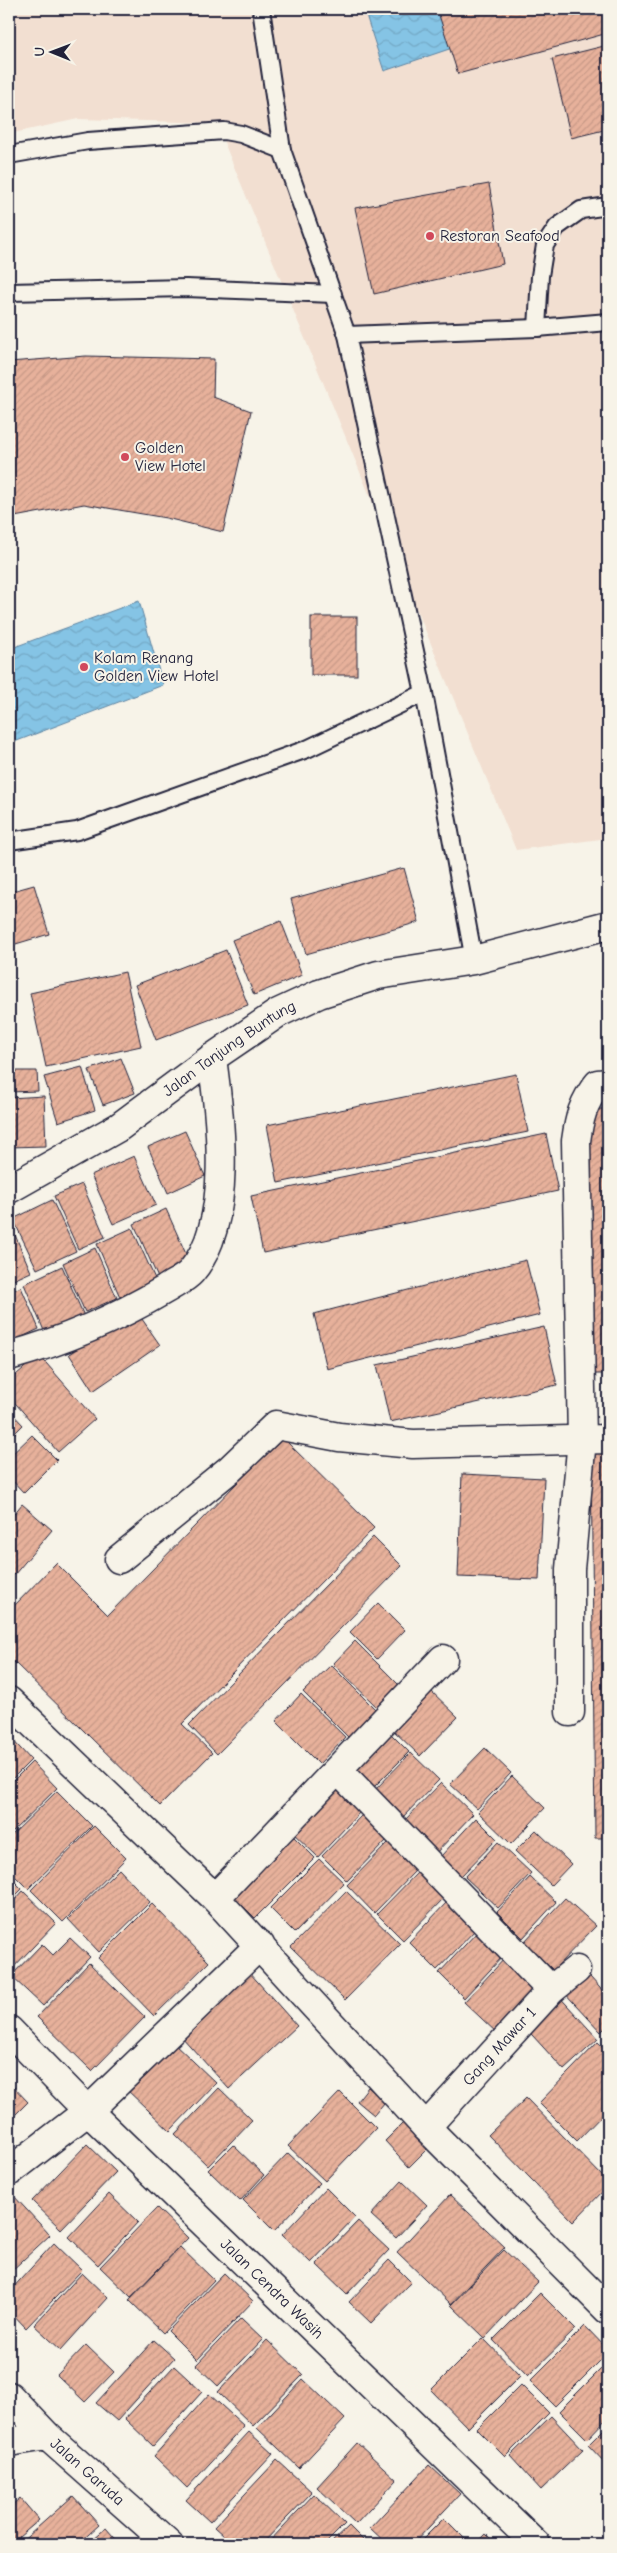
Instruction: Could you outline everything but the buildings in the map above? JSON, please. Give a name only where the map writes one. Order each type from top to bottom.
[{"type":"street","name":"Jalan Tanjung Buntung","points":[[9,1190],[119,1127],[212,1058],[278,1013],[319,994],[378,975],[474,960],[608,925]]},
{"type":"street","points":[[9,1356],[50,1345],[112,1317],[191,1273],[210,1240],[220,1188],[221,1126],[212,1058]]},
{"type":"street","points":[[570,1712],[570,1569],[595,1439],[576,1141],[578,1120],[587,1097],[598,1084],[608,1083]]},
{"type":"street","points":[[119,1559],[230,1469],[276,1425],[339,1437],[413,1444],[595,1439]]},
{"type":"street","points":[[215,1898],[443,1659]]},
{"type":"street","points":[[9,1701],[215,1898],[426,2127],[608,2310]]},
{"type":"street","points":[[338,1770],[551,1990]]},
{"type":"street","points":[[9,2172],[88,2111],[260,1945]]},
{"type":"street","name":"Gang Mawar 1","points":[[426,2127],[551,1990],[576,1970]]},
{"type":"street","name":"Jalan Cendra Wasih","points":[[9,2030],[88,2111],[536,2544]]},
{"type":"street","name":"Jalan Garuda","points":[[9,2396],[47,2436],[169,2544]]},
{"type":"street","points":[[9,2442],[47,2436]]},
{"type":"lane","points":[[261,9],[282,150],[347,335],[424,693],[474,960]]},
{"type":"lane","points":[[9,155],[88,141],[224,131],[241,134],[282,150]]},
{"type":"lane","points":[[537,328],[540,276],[545,245],[557,227],[581,210],[608,206]]},
{"type":"lane","points":[[9,292],[186,288],[333,294]]},
{"type":"lane","points":[[347,335],[537,328],[608,322]]},
{"type":"lane","points":[[9,841],[77,831],[307,749],[424,693]]},
{"type":"shaded area","points":[[9,9],[608,9],[608,838],[516,850],[216,123],[78,119],[9,134]]},
{"type":"water","points":[[364,9],[568,9],[384,71]]},
{"type":"water","name":"Kolam Renang Golden View Hotel","points":[[139,601],[163,685],[9,744],[9,649]]},
{"type":"place","name":"Restoran Seafood","points":[[430,236]]},
{"type":"place","name":"Golden View Hotel","points":[[125,457]]},
{"type":"place","name":"Kolam Renang Golden View Hotel","points":[[84,667]]}]
